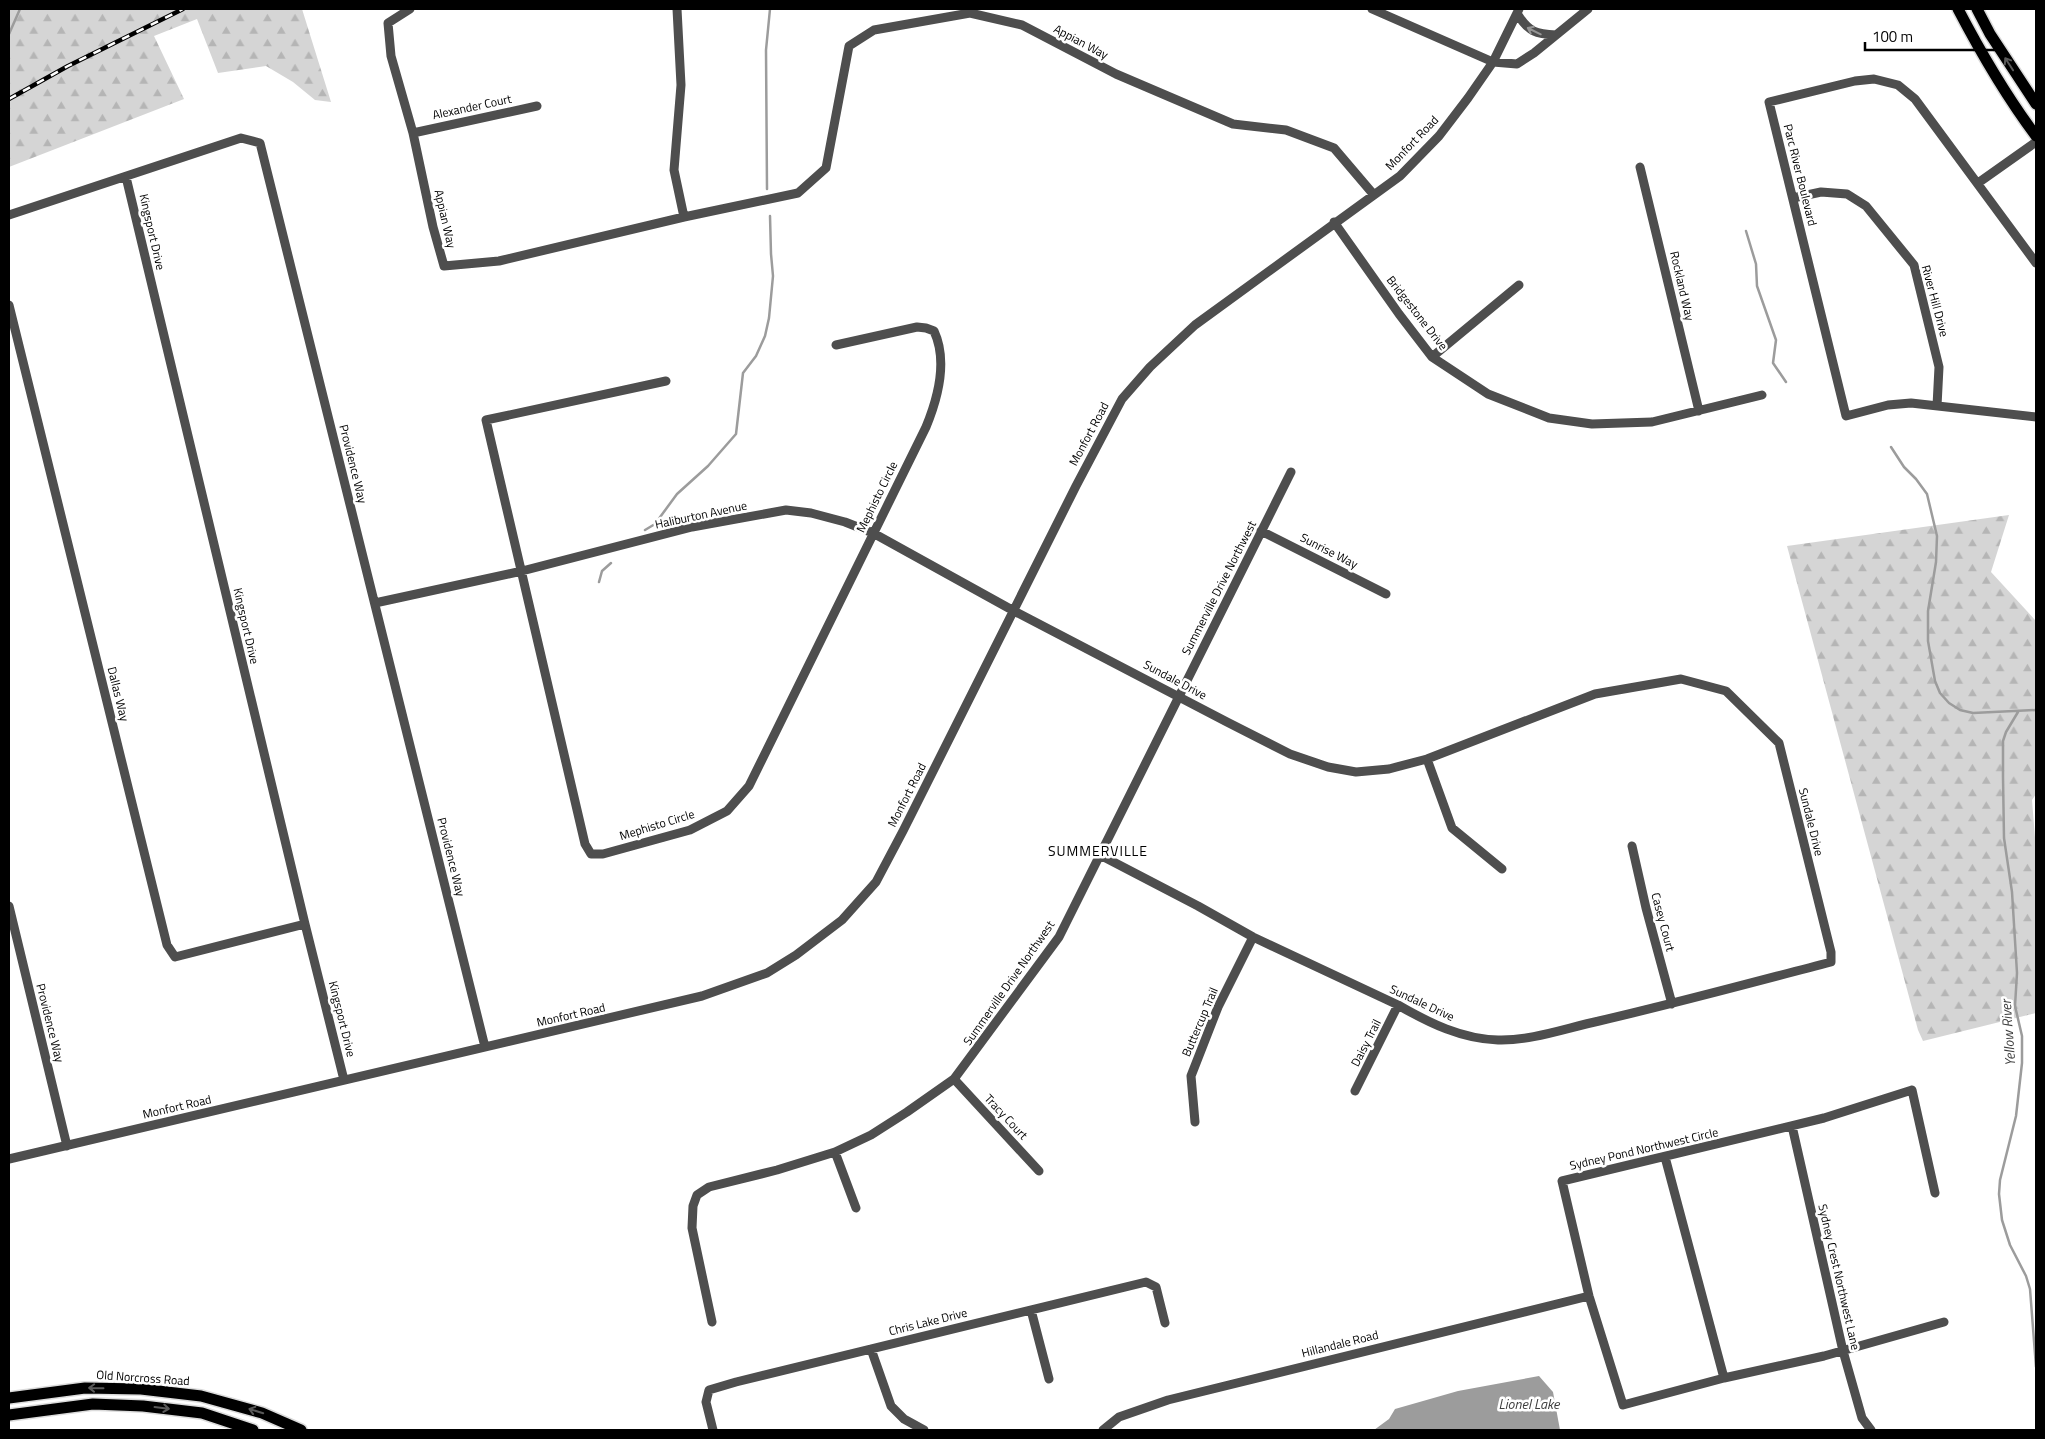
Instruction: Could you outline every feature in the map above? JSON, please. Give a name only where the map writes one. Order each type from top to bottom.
[{"type":"main road","points":[[1958,9],[1984,58],[2036,136]]},
{"type":"main road","points":[[1977,9],[1990,34],[2036,104]]},
{"type":"main road","name":"Old Norcross Road","points":[[9,1398],[86,1388],[150,1390],[201,1396],[262,1413],[301,1430]]},
{"type":"main road","points":[[9,1415],[93,1404],[143,1406],[202,1413],[253,1430]]},
{"type":"street","name":"Appian Way","points":[[410,9],[388,23],[391,56],[413,133],[433,227],[444,266],[499,261],[684,217],[798,193],[826,168],[850,46],[874,30],[970,12],[1022,25],[1116,74],[1234,124],[1286,130],[1334,148],[1374,195]]},
{"type":"street","points":[[677,9],[681,85],[674,170],[684,217]]},
{"type":"street","points":[[1372,9],[1493,62],[1517,64],[1588,9]]},
{"type":"street","points":[[1518,12],[1526,27],[1539,34],[1556,35]]},
{"type":"street","name":"Monfort Road","points":[[9,1159],[702,996],[767,973],[796,955],[842,920],[876,882],[1076,486],[1122,399],[1150,367],[1195,325],[1334,222],[1400,176],[1439,136],[1493,62],[1518,12]]},
{"type":"street","name":"Parc River Boulevard","points":[[2036,263],[1915,99],[1898,85],[1874,79],[1855,81],[1769,102],[1846,416],[1895,404],[1911,403],[2036,417]]},
{"type":"street","name":"Alexander Court","points":[[413,133],[537,106]]},
{"type":"street","name":"Providence Way","points":[[9,216],[241,138],[260,143],[485,1047]]},
{"type":"street","points":[[1978,183],[2036,142]]},
{"type":"street","name":"Rockland Way","points":[[1640,167],[1699,411]]},
{"type":"street","name":"Kingsport Drive","points":[[126,177],[344,1080]]},
{"type":"street","name":"River Hill Drive","points":[[1793,198],[1822,192],[1847,194],[1866,206],[1914,265],[1939,367],[1937,406]]},
{"type":"street","name":"Bridgestone Drive","points":[[1334,222],[1432,357],[1488,394],[1549,418],[1592,424],[1652,422],[1762,395]]},
{"type":"street","points":[[1432,357],[1519,285]]},
{"type":"street","name":"Dallas Way","points":[[9,305],[167,945],[175,957],[305,924]]},
{"type":"street","name":"Mephisto Circle","points":[[666,381],[486,420],[585,844],[591,854],[603,854],[690,830],[727,811],[748,786],[926,427],[935,404],[940,365],[937,338],[934,330],[918,327],[836,345]]},
{"type":"street","name":"Summerville Drive Northwest","points":[[712,1322],[692,1228],[693,1206],[697,1195],[709,1187],[777,1170],[835,1152],[871,1135],[954,1079],[1059,937],[1178,695],[1291,472]]},
{"type":"street","name":"Haliburton Avenue","points":[[375,603],[522,571],[692,527],[786,510],[811,513],[873,533],[1014,611]]},
{"type":"street","name":"Sunrise Way","points":[[1261,531],[1386,594]]},
{"type":"street","name":"Sundale Drive","points":[[1014,611],[1290,754],[1328,767],[1356,772],[1389,769],[1427,759],[1595,694],[1681,679],[1726,691],[1779,742],[1831,952],[1831,962],[1672,1004],[1522,1039],[1498,1040],[1471,1037],[1421,1018],[1398,1005],[1252,937],[1198,906],[1100,855]]},
{"type":"street","points":[[1427,759],[1452,828],[1502,868]]},
{"type":"street","name":"Casey Court","points":[[1632,846],[1646,908],[1672,1004]]},
{"type":"street","name":"Providence Way","points":[[9,906],[68,1146]]},
{"type":"street","name":"Buttercup Trail","points":[[1195,1122],[1192,1076],[1218,1007],[1252,937]]},
{"type":"street","name":"Daisy Trail","points":[[1355,1091],[1398,1005]]},
{"type":"street","name":"Tracy Court","points":[[954,1079],[1039,1171]]},
{"type":"street","name":"Sydney Pond Northwest Circle","points":[[1935,1193],[1912,1090],[1792,1126],[1562,1181],[1589,1296],[1623,1405],[1724,1378],[1842,1351],[1944,1322]]},
{"type":"street","name":"Sydney Crest Northwest Lane","points":[[1792,1126],[1842,1351],[1862,1418],[1871,1430]]},
{"type":"street","points":[[835,1152],[856,1208]]},
{"type":"street","points":[[1665,1157],[1724,1378]]},
{"type":"street","name":"Chris Lake Drive","points":[[713,1430],[706,1402],[709,1390],[871,1348],[1146,1282],[1156,1287],[1166,1323]]},
{"type":"street","name":"Hillandale Road","points":[[1103,1430],[1119,1417],[1168,1400],[1589,1296]]},
{"type":"street","points":[[1031,1310],[1049,1379]]},
{"type":"street","points":[[871,1348],[891,1406],[904,1419],[924,1430]]},
{"type":"green space","points":[[9,9],[302,9],[331,102],[315,100],[293,82],[266,66],[218,73],[197,19],[154,36],[184,99],[9,167]]},
{"type":"green space","points":[[2009,515],[1991,572],[2036,621],[2036,794],[2032,800],[2036,850],[2036,1013],[1923,1041],[1918,1030],[1787,546]]},
{"type":"water","name":"Lionel Lake","points":[[1539,1376],[1553,1392],[1560,1430],[1374,1430],[1389,1419],[1395,1409],[1458,1391]]},
{"type":"waterway","points":[[9,34],[20,9]]},
{"type":"waterway","points":[[767,189],[766,50],[770,9]]},
{"type":"waterway","points":[[645,530],[655,524],[677,494],[708,466],[736,434],[743,373],[756,356],[765,336],[769,318],[773,276],[770,216]]},
{"type":"waterway","points":[[1746,231],[1756,264],[1757,286],[1776,340],[1773,363],[1786,382]]},
{"type":"waterway","points":[[1891,447],[1904,467],[1927,494],[1937,536],[1936,562],[1928,611],[1928,641],[1935,681],[1940,693],[1949,703],[1960,710],[1973,713],[2036,710]]},
{"type":"waterway","points":[[599,582],[602,571],[611,563]]},
{"type":"waterway","name":"Yellow River","points":[[2018,712],[2003,741],[2003,777],[2004,838],[2012,892],[2017,973],[2015,1006],[2022,1036],[2022,1063],[2016,1116],[2000,1180],[1999,1194],[2002,1220],[2010,1245],[2026,1276],[2030,1289],[2036,1367]]},
{"type":"railway","points":[[9,99],[68,66],[183,9]]},
{"type":"district","name":"SUMMERVILLE","points":[[1098,851]]}]
